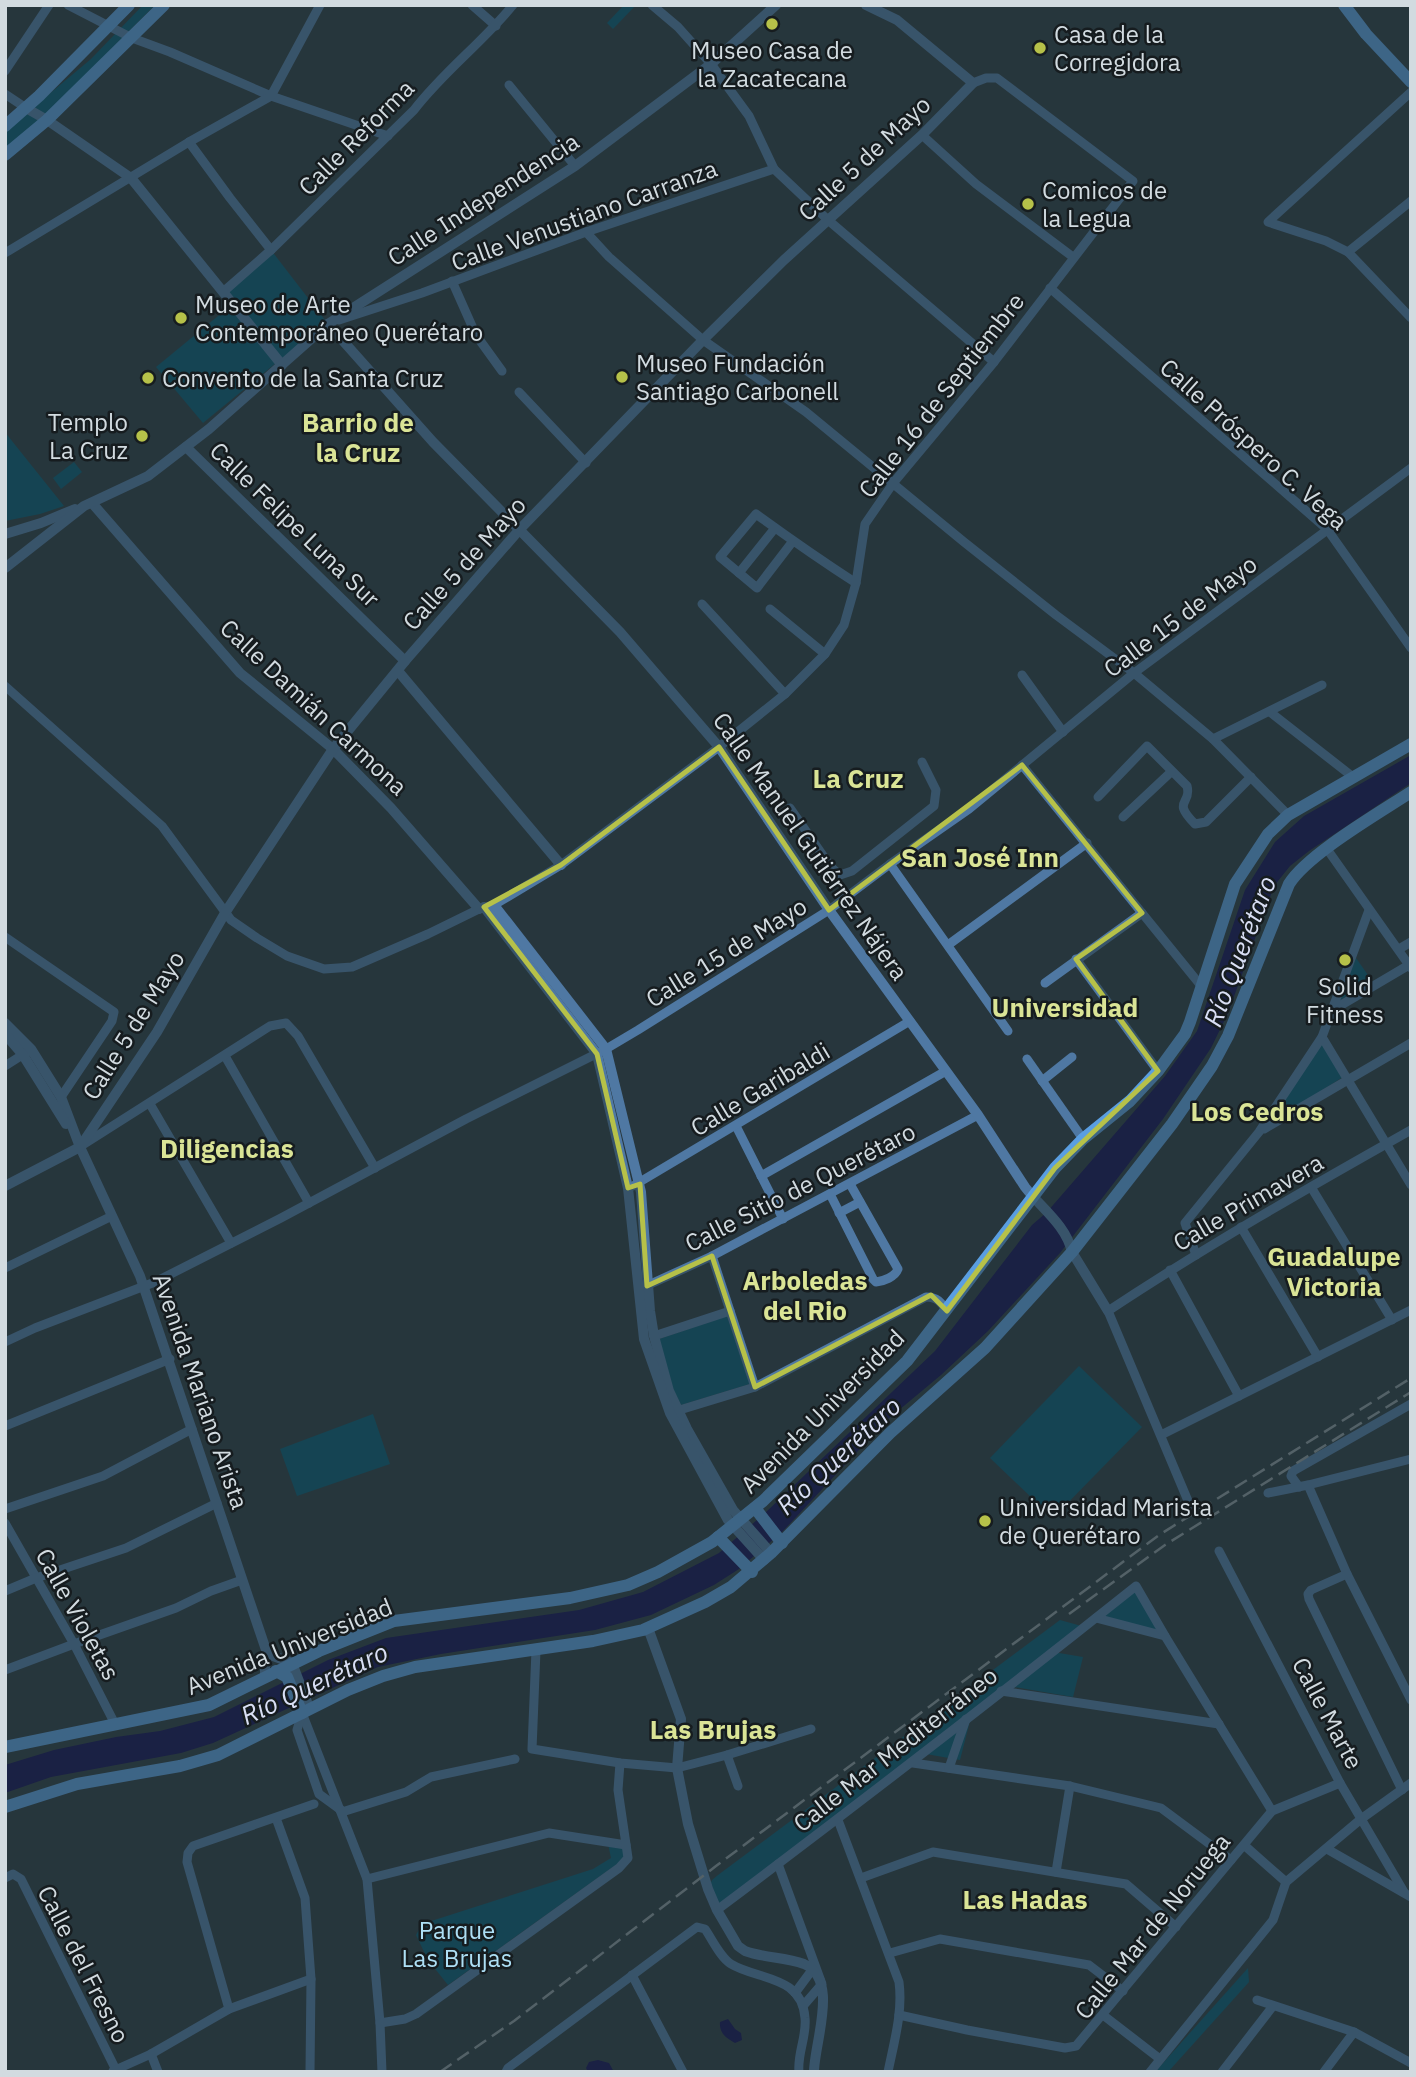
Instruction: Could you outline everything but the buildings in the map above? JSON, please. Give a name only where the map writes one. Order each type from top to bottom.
[{"type":"main road","points":[[5,127],[129,5]]},
{"type":"main road","points":[[5,155],[47,120],[164,5]]},
{"type":"main road","points":[[1344,5],[1366,34],[1411,82]]},
{"type":"main road","name":"Avenida Universidad","points":[[5,1746],[209,1705],[270,1674],[293,1671],[394,1621],[541,1602],[628,1585],[723,1541],[757,1512],[907,1361],[1055,1168],[1083,1139],[1130,1101],[1158,1071],[1185,1034],[1235,884],[1268,834],[1288,815],[1411,744]]},
{"type":"main road","points":[[5,1807],[77,1784],[180,1766],[218,1755],[306,1704],[383,1676],[415,1667],[593,1641],[648,1628],[705,1602],[765,1555],[890,1433],[985,1348],[1071,1248],[1171,1124],[1212,1066],[1228,1036],[1289,884],[1306,865],[1327,849],[1411,792]]},
{"type":"main road","points":[[757,1512],[779,1540]]},
{"type":"main road","points":[[723,1541],[749,1568]]},
{"type":"main road","points":[[293,1671],[306,1704]]},
{"type":"street","points":[[5,71],[49,5]]},
{"type":"street","points":[[68,5],[131,38],[170,51],[271,96],[388,136]]},
{"type":"street","points":[[5,253],[271,96],[320,5]]},
{"type":"street","points":[[472,5],[496,26]]},
{"type":"street","name":"Calle Reforma","points":[[223,292],[271,250],[388,136],[430,90],[496,26],[513,5]]},
{"type":"street","points":[[652,5],[678,27],[711,64],[748,116],[774,169],[828,220],[994,362]]},
{"type":"street","name":"Calle Independencia","points":[[5,568],[88,504],[148,476],[186,447],[327,324],[575,166],[711,64],[776,5]]},
{"type":"street","points":[[866,5],[897,20],[974,83]]},
{"type":"street","name":"Calle 16 de Septiembre","points":[[5,687],[162,826],[231,920],[287,956],[324,969],[352,967],[428,934],[486,907],[561,865],[719,747],[785,694],[825,654],[844,625],[856,583],[865,524],[894,482],[994,362],[1133,181],[997,78],[986,78],[974,83]]},
{"type":"street","name":"Calle 5 de Mayo","points":[[80,1147],[157,1032],[225,913],[333,749],[405,661],[520,529],[703,340],[784,260],[922,135],[974,83]]},
{"type":"street","points":[[509,85],[575,166]]},
{"type":"street","points":[[1411,92],[1268,222],[1326,241],[1348,252],[1411,318]]},
{"type":"street","points":[[5,94],[131,178],[282,365]]},
{"type":"street","points":[[922,135],[976,184],[1073,257]]},
{"type":"street","points":[[189,142],[271,250]]},
{"type":"street","name":"Calle Venustiano Carranza","points":[[327,324],[774,169]]},
{"type":"street","points":[[1348,252],[1411,201]]},
{"type":"street","points":[[586,232],[609,257],[703,340],[806,412],[1039,602],[1134,673],[1213,739],[1288,815]]},
{"type":"street","points":[[453,281],[476,335],[502,371]]},
{"type":"street","name":"Calle Próspero C. Vega","points":[[1050,288],[1327,529],[1411,648]]},
{"type":"street","name":"Calle Manuel Gutiérrez Nájera","points":[[327,324],[433,442],[620,632],[719,747],[829,910],[978,1115],[1033,1198],[1046,1209],[1071,1248]]},
{"type":"street","points":[[519,392],[586,463]]},
{"type":"street","name":"Calle Felipe Luna Sur","points":[[186,447],[405,661]]},
{"type":"street","name":"Calle 15 de Mayo","points":[[5,1342],[145,1287],[601,1051],[829,910],[969,809],[1134,673],[1411,468]]},
{"type":"street","points":[[5,534],[88,504]]},
{"type":"street","name":"Calle Damián Carmona","points":[[88,504],[240,673],[333,749],[486,907],[601,1051],[633,1186],[644,1339],[674,1411],[738,1526],[765,1555]]},
{"type":"street","points":[[793,541],[757,588],[720,557],[756,514],[856,583]]},
{"type":"street","points":[[739,573],[775,527]]},
{"type":"street","points":[[702,604],[785,694]]},
{"type":"street","points":[[770,609],[825,654]]},
{"type":"street","points":[[398,671],[561,865]]},
{"type":"street","points":[[1022,675],[1062,732]]},
{"type":"street","points":[[1213,739],[1322,685]]},
{"type":"street","points":[[1270,712],[1353,777]]},
{"type":"street","points":[[1098,797],[1147,746],[1187,786],[1189,790],[1182,804],[1183,810],[1195,824],[1206,822],[1251,777]]},
{"type":"street","points":[[790,808],[831,867],[840,875],[852,871],[934,806],[937,796],[922,762]]},
{"type":"street","points":[[1022,765],[1202,987]]},
{"type":"street","points":[[1122,817],[1171,772]]},
{"type":"street","points":[[912,824],[925,839]]},
{"type":"street","points":[[948,945],[1087,843]]},
{"type":"street","points":[[1327,849],[1410,966],[1331,1012]]},
{"type":"street","points":[[890,864],[1008,1031]]},
{"type":"street","points":[[1196,1255],[1184,1228],[1185,1223],[1259,1132],[1322,1037],[1369,909]]},
{"type":"street","points":[[1045,983],[1142,913]]},
{"type":"street","points":[[5,937],[114,1012],[112,1021],[61,1097]]},
{"type":"street","points":[[1399,949],[1411,942]]},
{"type":"street","points":[[1076,960],[1158,1071]]},
{"type":"street","name":"Calle Garibaldi","points":[[633,1186],[910,1021]]},
{"type":"street","points":[[5,1023],[61,1097],[80,1147]]},
{"type":"street","points":[[5,1185],[80,1147],[270,1026],[286,1023],[298,1036],[374,1168]]},
{"type":"street","points":[[5,1034],[27,1052],[80,1147]]},
{"type":"street","points":[[1322,1037],[1411,1185]]},
{"type":"street","points":[[1259,1132],[1411,1043]]},
{"type":"street","points":[[5,1066],[27,1052]]},
{"type":"street","points":[[225,1056],[309,1203]]},
{"type":"street","points":[[1042,1081],[1072,1057]]},
{"type":"street","points":[[1027,1059],[1083,1139]]},
{"type":"street","points":[[761,1176],[946,1071]]},
{"type":"street","points":[[150,1104],[231,1243]]},
{"type":"street","name":"Calle Sitio de Querétaro","points":[[642,1288],[712,1256],[781,1215],[850,1184],[978,1115]]},
{"type":"street","points":[[736,1126],[781,1215]]},
{"type":"street","name":"Calle Primavera","points":[[1108,1311],[1241,1227],[1411,1130]]},
{"type":"street","name":"Avenida Mariano Arista","points":[[80,1147],[145,1287],[268,1654],[265,1667],[270,1674]]},
{"type":"street","points":[[830,1194],[873,1279],[882,1282],[894,1275],[898,1269],[850,1184]]},
{"type":"street","points":[[1311,1187],[1392,1320]]},
{"type":"street","points":[[839,1213],[860,1202]]},
{"type":"street","points":[[5,1268],[112,1216]]},
{"type":"street","points":[[1241,1227],[1318,1357]]},
{"type":"street","points":[[1071,1248],[1108,1311],[1191,1508]]},
{"type":"street","points":[[712,1256],[755,1387]]},
{"type":"street","points":[[1170,1270],[1239,1396]]},
{"type":"street","name":"Calle Damián Carmona","points":[[642,1288],[674,1411]]},
{"type":"street","points":[[674,1411],[755,1387],[926,1297],[934,1297],[947,1311]]},
{"type":"street","points":[[1161,1435],[1411,1310]]},
{"type":"street","points":[[654,1336],[730,1311]]},
{"type":"street","points":[[5,1426],[170,1359]]},
{"type":"street","points":[[1411,1404],[1293,1471],[1291,1476],[1304,1486],[1411,1700]]},
{"type":"street","points":[[5,1508],[103,1476],[192,1429]]},
{"type":"street","points":[[1268,1493],[1411,1459]]},
{"type":"street","points":[[5,1591],[126,1548],[217,1503]]},
{"type":"street","name":"Calle Violetas","points":[[5,1523],[74,1644],[115,1724]]},
{"type":"street","name":"Calle Marte","points":[[1219,1551],[1340,1783],[1407,1894]]},
{"type":"street","points":[[1347,1573],[1311,1590],[1309,1599],[1402,1790]]},
{"type":"street","points":[[5,1670],[176,1608],[242,1580]]},
{"type":"street","name":"Calle Mar Mediterráneo","points":[[717,1910],[913,1763],[1136,1586],[1272,1811]]},
{"type":"street","points":[[1096,1618],[1165,1636]]},
{"type":"street","points":[[648,1628],[681,1719],[677,1768],[688,1824],[717,1910],[734,1939],[745,1951],[807,1965],[822,1984]]},
{"type":"street","points":[[536,1650],[533,1749],[620,1763],[677,1768],[811,1729]]},
{"type":"street","points":[[268,1654],[293,1671]]},
{"type":"street","points":[[1001,1691],[1219,1724]]},
{"type":"street","points":[[306,1704],[298,1730],[319,1794],[342,1812]]},
{"type":"street","points":[[306,1704],[367,1879],[382,2072]]},
{"type":"street","points":[[949,1768],[967,1718]]},
{"type":"street","points":[[727,1755],[738,1786]]},
{"type":"street","points":[[342,1812],[406,1792],[431,1777],[515,1759]]},
{"type":"street","points":[[380,2023],[405,2019],[416,2014],[619,1868],[628,1858],[618,1790],[620,1763]]},
{"type":"street","points":[[913,1763],[1070,1786],[1161,1808],[1231,1860]]},
{"type":"street","name":"Calle Mar de Noruega","points":[[899,2015],[1065,2048],[1076,2046],[1272,1811],[1340,1783]]},
{"type":"street","points":[[1150,2072],[1273,1920],[1286,1882],[1361,1819],[1411,1783]]},
{"type":"street","points":[[1056,1872],[1070,1786]]},
{"type":"street","points":[[229,2009],[187,1861],[188,1853],[193,1846],[314,1804]]},
{"type":"street","points":[[276,1818],[305,1898],[311,1979],[310,2072]]},
{"type":"street","points":[[838,1820],[899,1982],[899,2015],[888,2072]]},
{"type":"street","points":[[367,1879],[549,1833],[626,1845]]},
{"type":"street","points":[[1244,1845],[1286,1882]]},
{"type":"street","name":"Calle Marte","points":[[1326,1849],[1407,1894]]},
{"type":"street","points":[[860,1878],[933,1852],[1126,1884],[1176,1927]]},
{"type":"street","points":[[778,1864],[822,1984],[823,2007],[814,2072]]},
{"type":"street","name":"Calle del Fresno","points":[[5,1878],[17,1875],[114,2071]]},
{"type":"street","points":[[506,2072],[694,1928],[701,1927],[729,1962],[779,1981],[795,1993],[803,2006],[806,2019],[799,2072]]},
{"type":"street","points":[[890,1953],[940,1939],[1089,1965],[1123,1991]]},
{"type":"street","points":[[795,1993],[812,1970]]},
{"type":"street","points":[[632,1975],[683,2072]]},
{"type":"street","points":[[114,2071],[151,2054],[229,2009],[311,1979]]},
{"type":"street","points":[[803,2006],[822,1984]]},
{"type":"street","points":[[1257,2000],[1354,2032],[1411,2063]]},
{"type":"street","points":[[1222,2072],[1273,2006]]},
{"type":"street","points":[[1103,2015],[1160,2059]]},
{"type":"street","points":[[1324,2072],[1354,2032]]},
{"type":"street","points":[[151,2054],[158,2072]]},
{"type":"highlighted area","points":[[719,747],[829,910],[1022,765],[1142,913],[1076,959],[1158,1071],[1055,1168],[947,1311],[931,1295],[755,1387],[712,1256],[647,1286],[640,1184],[628,1188],[597,1054],[484,907],[561,865]]},
{"type":"green space","points":[[143,5],[155,5],[34,126],[5,150],[5,131],[91,59]]},
{"type":"green space","points":[[624,5],[636,5],[613,29],[607,23]]},
{"type":"green space","points":[[271,250],[328,324],[282,365],[223,292]]},
{"type":"green space","points":[[229,307],[276,363],[203,423],[156,367]]},
{"type":"green space","points":[[5,432],[64,506],[5,521]]},
{"type":"green space","points":[[74,462],[82,472],[61,489],[53,478]]},
{"type":"green space","points":[[1356,958],[1370,978],[1337,1003]]},
{"type":"green space","points":[[1322,1044],[1343,1077],[1264,1127]]},
{"type":"green space","points":[[727,1316],[750,1384],[681,1405],[673,1389],[659,1339]]},
{"type":"green space","points":[[1079,1366],[1142,1427],[1053,1518],[990,1458]]},
{"type":"green space","points":[[373,1414],[390,1464],[297,1496],[280,1449]]},
{"type":"green space","points":[[1135,1587],[1162,1635],[1097,1617]]},
{"type":"green space","points":[[1060,1620],[1085,1627],[1053,1652],[1083,1657],[1073,1697],[1008,1686],[717,1910],[708,1889],[712,1880]]},
{"type":"green space","points":[[971,1717],[960,1760],[926,1754]]},
{"type":"green space","name":"Parque Las Brujas","points":[[607,1839],[623,1841],[627,1857],[448,1985],[428,1960],[416,1935],[422,1924],[593,1869],[611,1858]]},
{"type":"green space","points":[[1248,1968],[1249,1982],[1168,2072],[1155,2072]]},
{"type":"water","name":"Río Querétaro","points":[[1411,755],[1411,783],[1309,851],[1290,866],[1274,886],[1228,1013],[1211,1048],[1163,1119],[1060,1253],[988,1331],[887,1420],[783,1531],[739,1569],[714,1585],[651,1615],[595,1630],[441,1654],[378,1667],[213,1743],[181,1753],[51,1777],[5,1793],[5,1765],[54,1750],[160,1731],[214,1717],[328,1660],[386,1638],[579,1610],[643,1592],[719,1553],[765,1513],[935,1351],[1032,1225],[1047,1212],[1165,1076],[1197,1031],[1245,890],[1275,842],[1304,816]]},
{"type":"water","points":[[728,2019],[741,2033],[742,2040],[735,2043],[722,2032],[720,2022]]},
{"type":"water","points":[[598,2060],[609,2063],[614,2072],[588,2072],[586,2068],[589,2062]]},
{"type":"railway","points":[[440,2072],[514,2021],[716,1866],[1159,1535],[1411,1378]]},
{"type":"railway","points":[[1069,1614],[1165,1545],[1411,1392]]},
{"type":"place","name":"Museo Casa de la Zacatecana","points":[[772,24]]},
{"type":"place","name":"Casa de la Corregidora","points":[[1040,48]]},
{"type":"place","name":"Comicos de la Legua","points":[[1028,204]]},
{"type":"place","name":"Museo de Arte Contemporáneo Querétaro","points":[[181,318]]},
{"type":"place","name":"Museo Fundación Santiago Carbonell","points":[[622,377]]},
{"type":"place","name":"Convento de la Santa Cruz","points":[[148,378]]},
{"type":"place","name":"Templo La Cruz","points":[[142,436]]},
{"type":"place","name":"Solid Fitness","points":[[1345,960]]},
{"type":"place","name":"Universidad Marista de Querétaro","points":[[985,1521]]},
{"type":"district","name":"Barrio de la Cruz","points":[[358,436]]},
{"type":"district","name":"La Cruz","points":[[858,778]]},
{"type":"district","name":"San José Inn","points":[[980,857]]},
{"type":"district","name":"Universidad","points":[[1065,1007]]},
{"type":"district","name":"Los Cedros","points":[[1257,1111]]},
{"type":"district","name":"Diligencias","points":[[227,1148]]},
{"type":"district","name":"Guadalupe Victoria","points":[[1334,1271]]},
{"type":"district","name":"Arboledas del Rio","points":[[805,1295]]},
{"type":"district","name":"Las Brujas","points":[[713,1729]]},
{"type":"district","name":"Las Hadas","points":[[1025,1899]]}]
